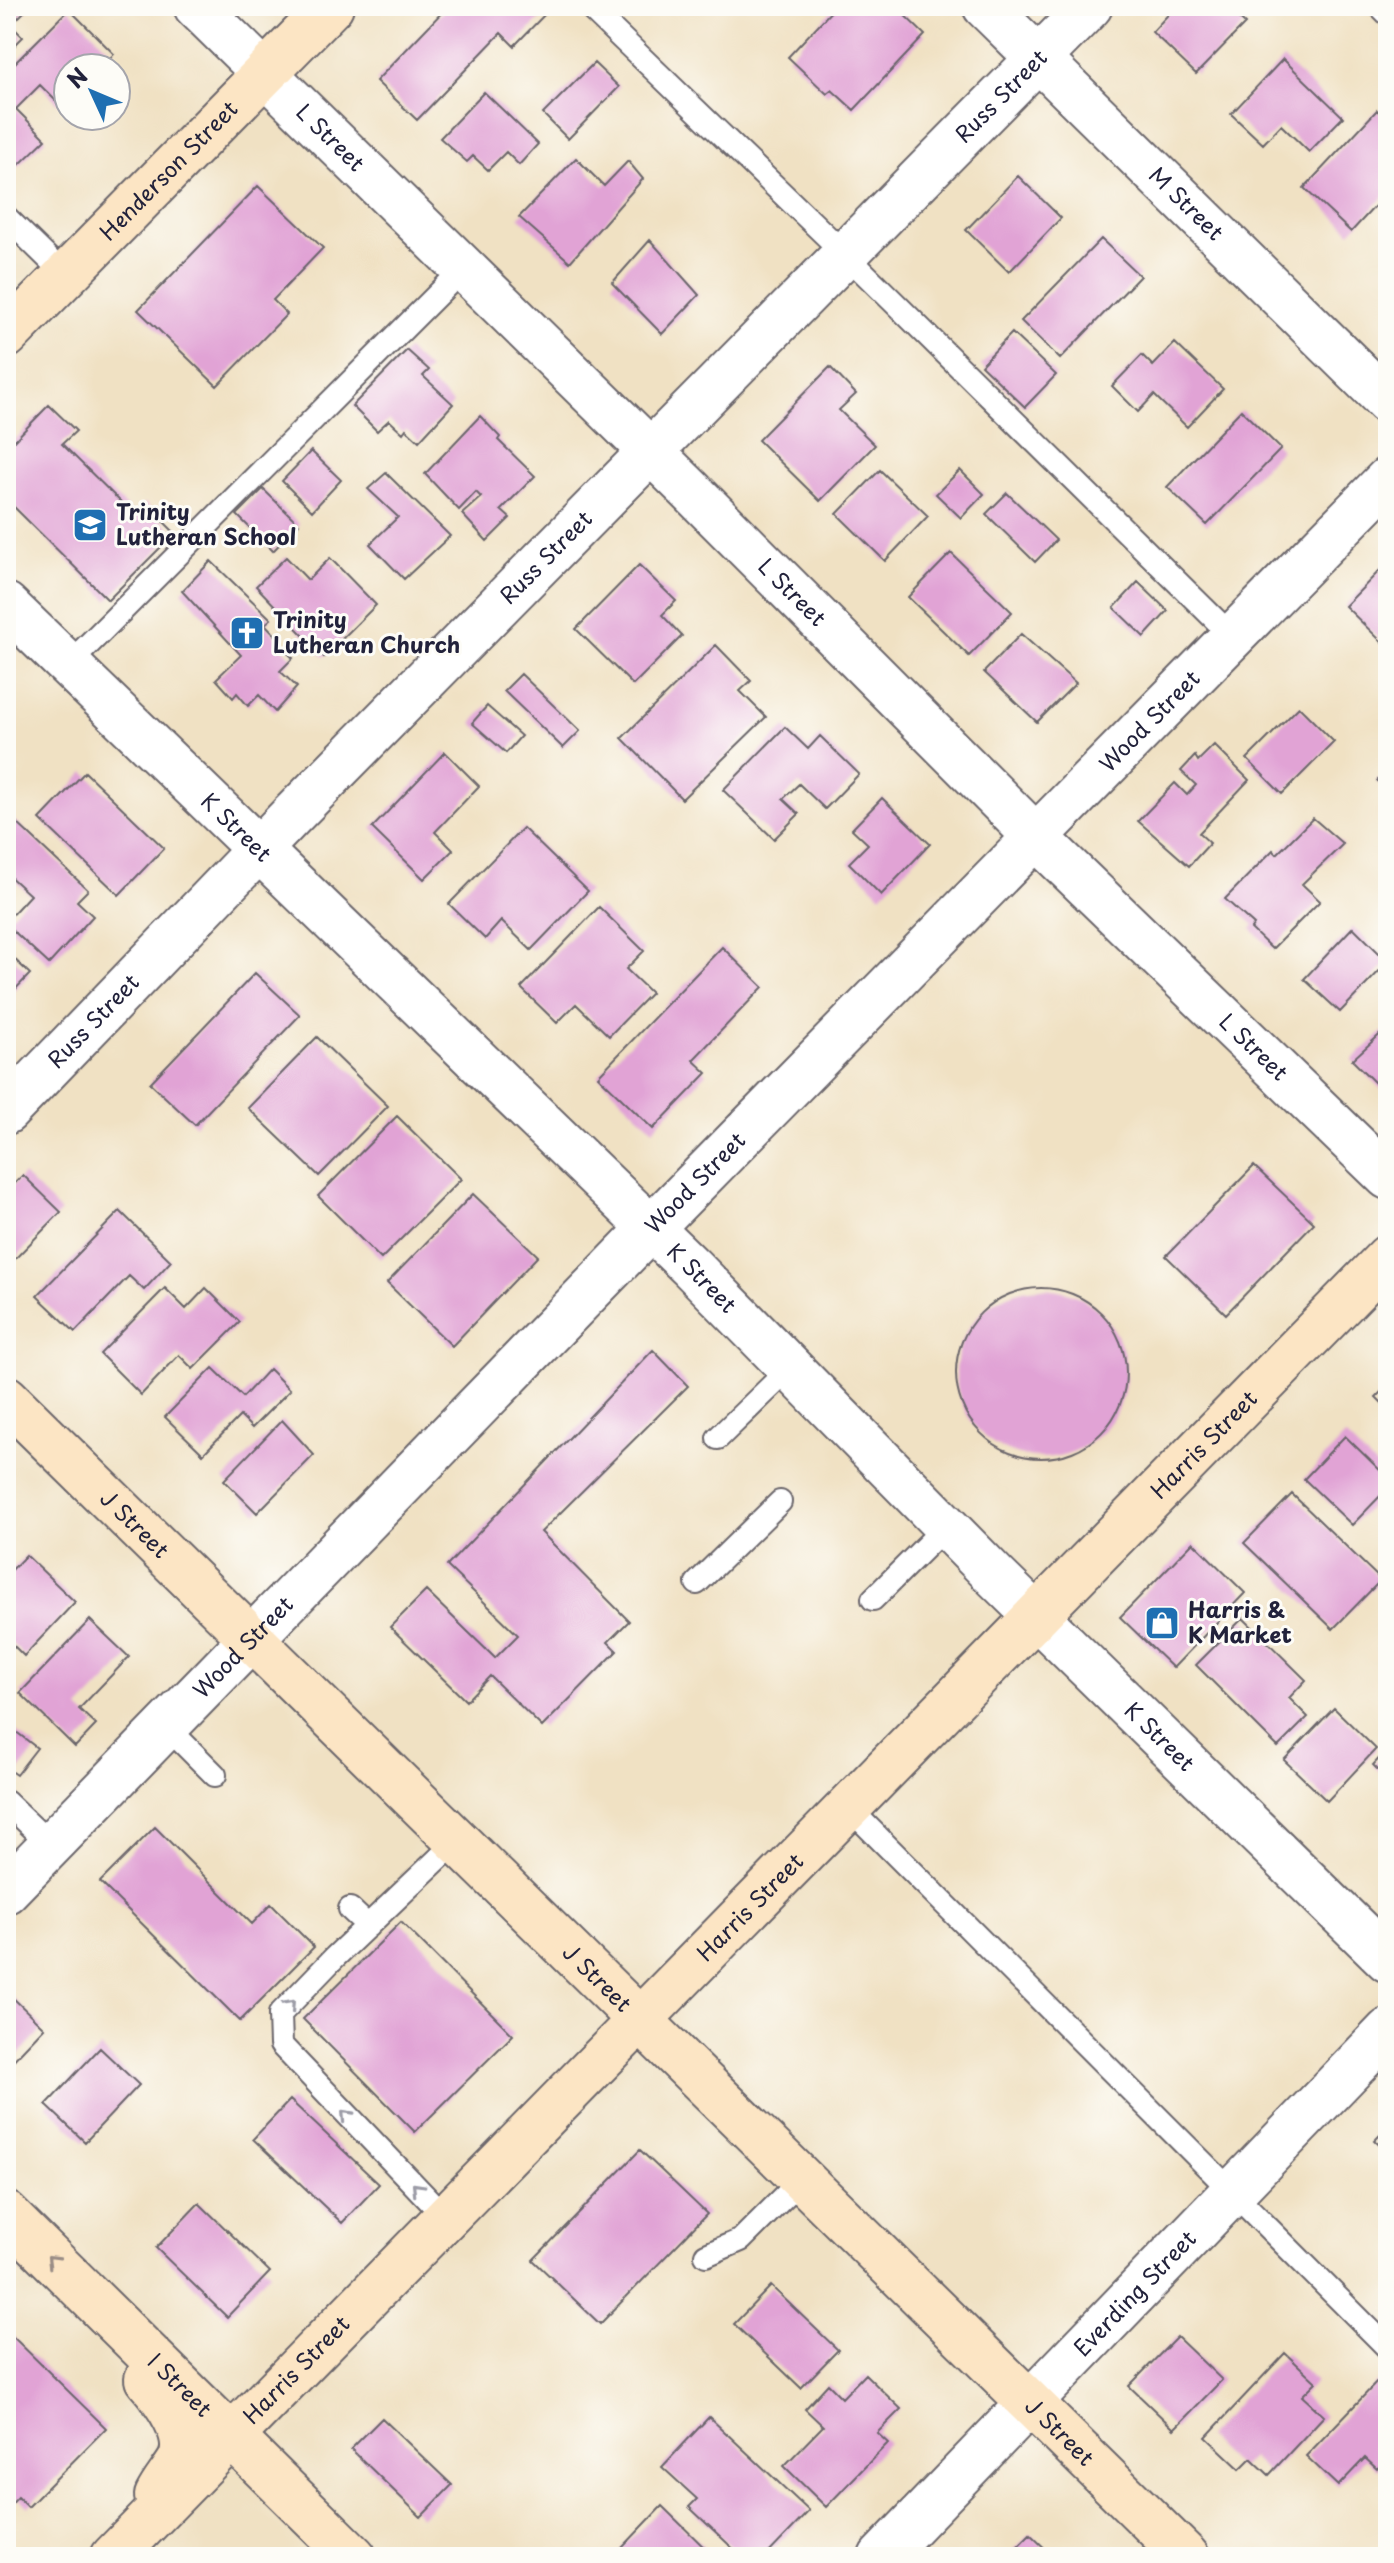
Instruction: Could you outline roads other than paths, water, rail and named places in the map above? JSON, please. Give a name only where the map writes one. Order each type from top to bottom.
[{"type":"main road","name":"Henderson Street","points":[[6,336],[331,6]]},
{"type":"main road","name":"Harris Street","points":[[128,2542],[1388,1257]]},
{"type":"main road","name":"J Street","points":[[6,1398],[1187,2557]]},
{"type":"main road","name":"I Street","points":[[6,2214],[354,2557]]},
{"type":"main road","points":[[98,2305],[112,2343],[155,2388],[177,2420],[182,2445],[180,2461],[128,2542]]},
{"type":"street","name":"L Street","points":[[196,6],[1037,838],[1388,1177]]},
{"type":"street","name":"M Street","points":[[985,6],[1388,402]]},
{"type":"street","name":"Russ Street","points":[[6,1112],[1090,6]]},
{"type":"street","name":"Wood Street","points":[[6,1891],[651,1228],[1388,479]]},
{"type":"street","name":"K Street","points":[[6,605],[651,1228],[1035,1615],[1388,1960]]},
{"type":"street","name":"Everding Street","points":[[881,2557],[1388,2031]]},
{"type":"lane","points":[[588,6],[845,254],[1233,637]]},
{"type":"lane","points":[[1380,6],[1388,14]]},
{"type":"lane","points":[[6,217],[66,276]]},
{"type":"lane","points":[[68,665],[464,268]]},
{"type":"lane","points":[[718,1438],[790,1368]]},
{"type":"lane","points":[[697,1583],[780,1502]]},
{"type":"lane","points":[[873,1599],[946,1526]]},
{"type":"lane","points":[[167,1727],[215,1775]]},
{"type":"lane","points":[[6,1802],[51,1845]]},
{"type":"lane","points":[[847,1806],[1388,2348]]},
{"type":"lane","points":[[446,2218],[281,2045],[280,2014],[458,1840]]},
{"type":"lane","points":[[350,1909],[368,1926]]},
{"type":"lane","points":[[706,2255],[741,2240],[802,2179]]},
{"type":"place","name":"Trinity Lutheran School","points":[[90,525]]},
{"type":"place","name":"Trinity Lutheran Church","points":[[247,633]]},
{"type":"place","name":"Harris & K Market","points":[[1162,1623]]}]
